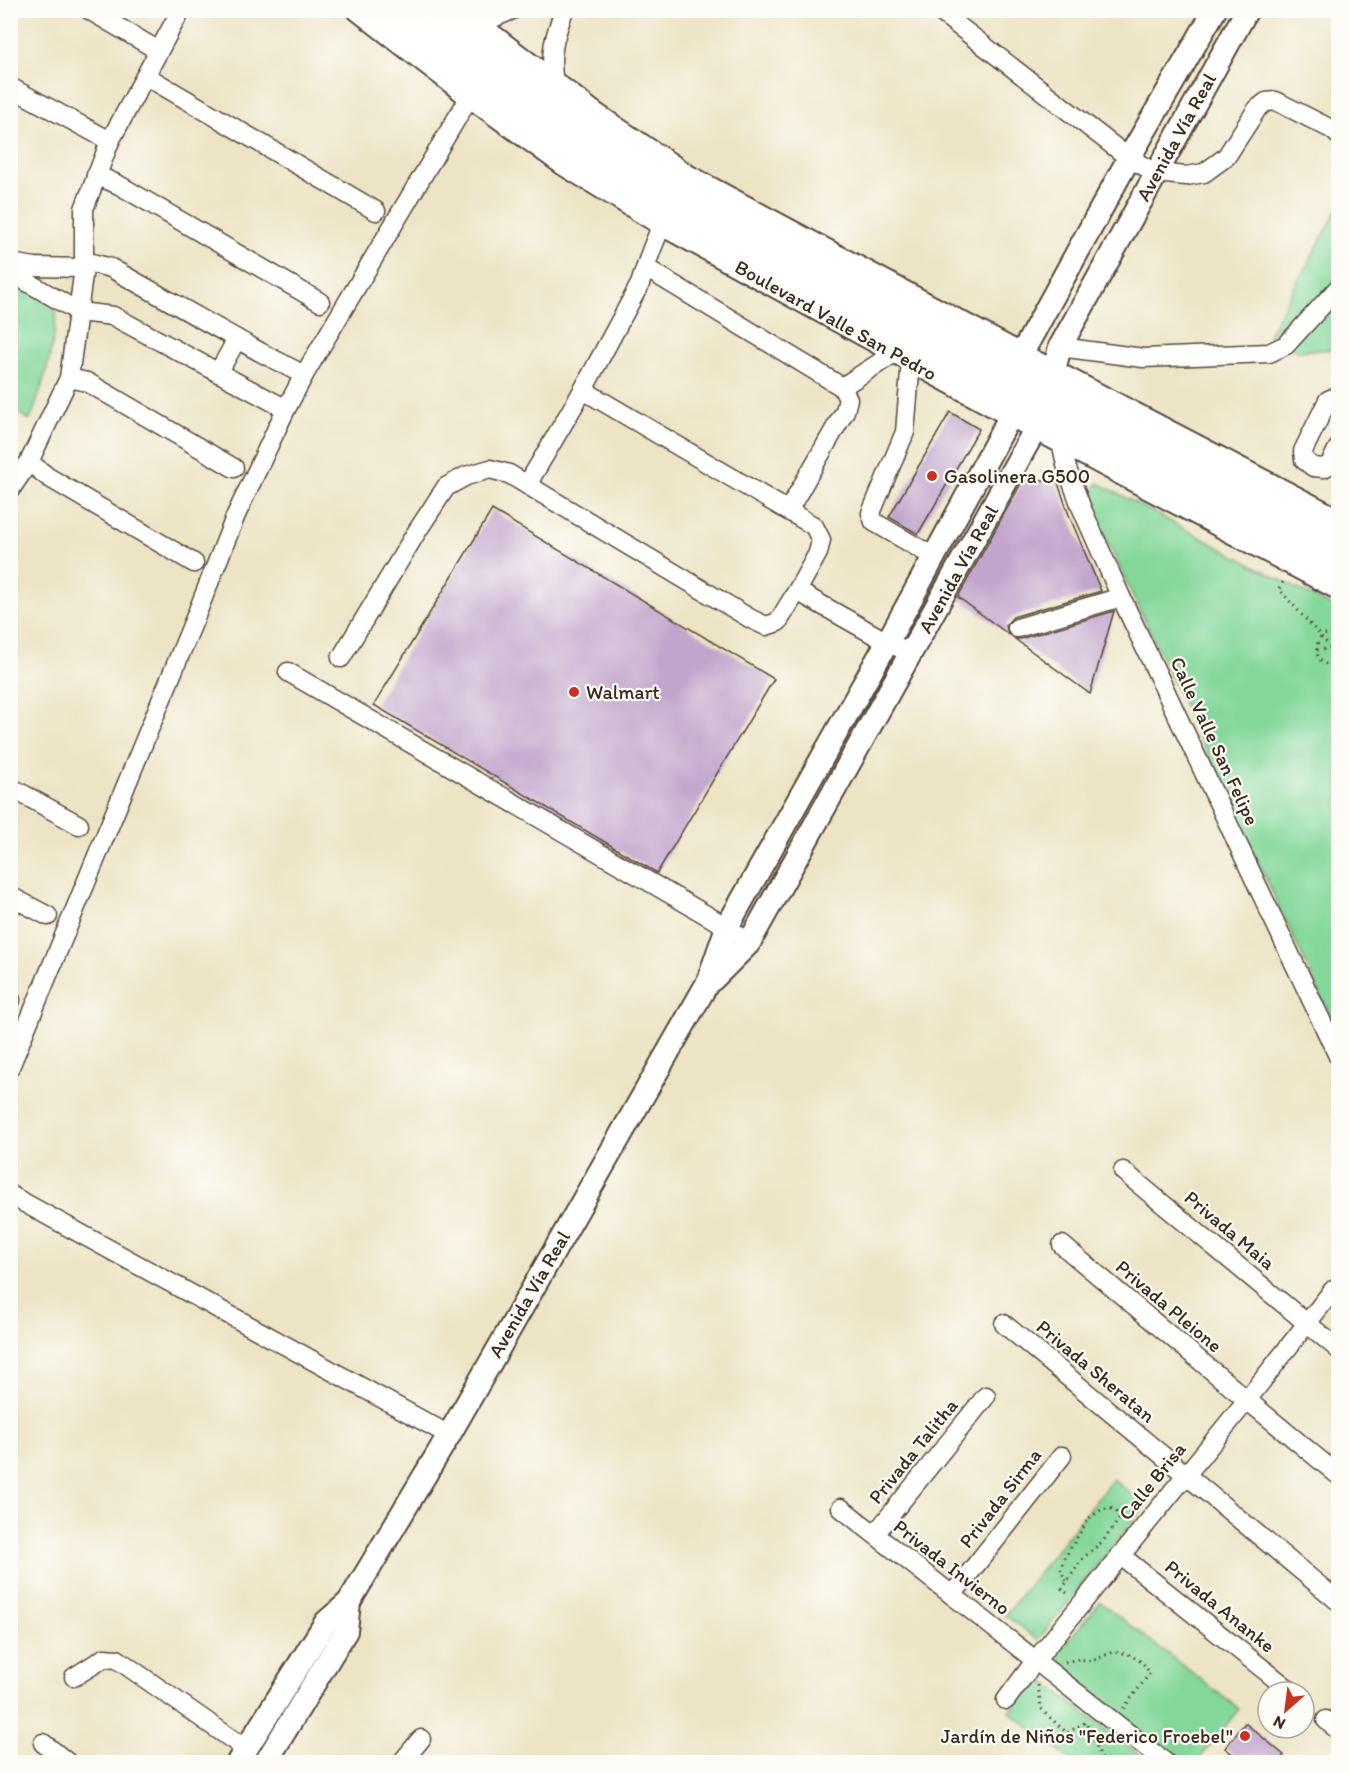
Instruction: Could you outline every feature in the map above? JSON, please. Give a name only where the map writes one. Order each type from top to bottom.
[{"type":"main road","name":"Boulevard Valle San Pedro","points":[[359,10],[470,96],[564,164],[662,224],[903,357],[1018,386]]},
{"type":"main road","name":"Boulevard Valle San Pedro","points":[[390,10],[480,80],[575,147],[671,207],[1332,547]]},
{"type":"main road","name":"Boulevard Valle San Pedro","points":[[425,10],[492,63],[680,190],[1018,386],[1047,400],[1093,392],[1332,547],[1338,588]]},
{"type":"main road","name":"Boulevard Valle San Pedro","points":[[458,10],[596,115],[687,176],[1018,386]]},
{"type":"main road","name":"Avenida Vía Real","points":[[349,1602],[449,1435],[707,984],[728,927],[934,557],[1129,158],[1215,10]]},
{"type":"main road","name":"Avenida Vía Real","points":[[707,984],[749,943],[911,653],[1047,400],[1060,348],[1247,10]]},
{"type":"main road","name":"Boulevard Valle San Pedro","points":[[1047,400],[1061,442],[1293,564],[1332,547]]},
{"type":"main road","points":[[242,1756],[326,1622],[349,1602]]},
{"type":"main road","points":[[266,1762],[346,1631],[349,1602]]},
{"type":"street","points":[[89,10],[159,51]]},
{"type":"street","points":[[181,10],[110,141],[84,209],[84,265],[69,378],[17,475],[48,477],[194,563]]},
{"type":"street","points":[[477,25],[512,10]]},
{"type":"street","points":[[554,84],[552,51],[564,10]]},
{"type":"street","points":[[938,10],[1129,158],[1156,173],[1186,176],[1204,173],[1226,157],[1257,109],[1266,102],[1276,101],[1337,129]]},
{"type":"street","points":[[146,76],[376,211]]},
{"type":"street","points":[[10,87],[110,141]]},
{"type":"street","points":[[10,1067],[236,515],[304,375],[470,96]]},
{"type":"street","points":[[96,175],[119,185],[320,302]]},
{"type":"street","points":[[527,485],[583,390],[640,284],[662,224]]},
{"type":"street","points":[[10,263],[35,267],[84,265],[111,268],[304,375]]},
{"type":"street","points":[[646,268],[842,387],[848,399],[845,411],[788,511]]},
{"type":"street","points":[[10,272],[79,312],[113,316],[286,410]]},
{"type":"street","points":[[1060,348],[1143,358],[1269,353],[1286,345],[1338,288]]},
{"type":"street","points":[[218,372],[237,339]]},
{"type":"street","points":[[842,387],[903,357],[905,432],[871,513],[874,522],[934,557]]},
{"type":"street","points":[[69,378],[87,382],[234,468]]},
{"type":"street","points":[[341,658],[446,487],[466,476],[490,469],[509,474],[766,627],[778,622],[818,553],[821,540],[814,526],[583,390]]},
{"type":"street","points":[[1338,396],[1328,400],[1303,451],[1304,460],[1313,467],[1324,468],[1330,464],[1338,448]]},
{"type":"street","name":"Calle Valle San Felipe","points":[[1061,442],[1067,469],[1082,509],[1121,597],[1338,1056]]},
{"type":"street","points":[[796,591],[911,653]]},
{"type":"street","points":[[1017,628],[1121,597]]},
{"type":"street","points":[[288,672],[728,927],[749,943]]},
{"type":"street","points":[[10,787],[79,825]]},
{"type":"street","points":[[10,896],[48,916]]},
{"type":"street","name":"Privada Maia","points":[[1123,1171],[1338,1348]]},
{"type":"street","points":[[10,1195],[449,1435]]},
{"type":"street","name":"Privada Pleione","points":[[1062,1245],[1338,1475]]},
{"type":"street","name":"Calle Brisa","points":[[1006,1700],[1039,1664],[1081,1604],[1333,1290]]},
{"type":"street","name":"Privada Sheratan","points":[[1004,1324],[1338,1601]]},
{"type":"street","name":"Privada Talitha","points":[[875,1534],[986,1396]]},
{"type":"street","name":"Privada Sirma","points":[[952,1595],[1062,1456]]},
{"type":"street","name":"Privada Invierno","points":[[841,1508],[1039,1664],[1091,1716],[1114,1723],[1165,1762]]},
{"type":"street","name":"Privada Ananke","points":[[1120,1555],[1277,1680]]},
{"type":"street","points":[[74,1677],[104,1658],[117,1659],[242,1756]]},
{"type":"street","points":[[402,1762],[422,1739]]},
{"type":"street","points":[[43,1743],[67,1762]]},
{"type":"path","points":[[1293,564],[1279,589],[1333,650],[1338,659]]},
{"type":"path","points":[[1338,634],[1328,633],[1322,637],[1316,650],[1317,656],[1325,664],[1330,666],[1338,664]]},
{"type":"path","points":[[1316,650],[1338,648]]},
{"type":"path","points":[[1338,712],[1336,721],[1338,727]]},
{"type":"path","points":[[1066,1581],[1061,1571],[1063,1562],[1089,1518],[1101,1510],[1110,1508],[1141,1530]]},
{"type":"path","points":[[1081,1604],[1062,1589],[1083,1558],[1104,1540],[1122,1515]]},
{"type":"path","points":[[1103,1762],[1091,1716],[1067,1733],[1041,1708],[1037,1676],[1039,1664],[1079,1659],[1092,1661],[1113,1652],[1128,1654],[1142,1662],[1150,1673],[1114,1723]]},
{"type":"green space","points":[[1338,209],[1338,349],[1297,351],[1268,335]]},
{"type":"green space","points":[[11,280],[57,304],[48,363],[30,420],[11,409]]},
{"type":"green space","points":[[1098,483],[1338,610],[1338,1032],[1088,500]]},
{"type":"green space","points":[[1113,1479],[1145,1505],[1038,1640],[1005,1615]]},
{"type":"green space","points":[[1100,1602],[1239,1709],[1197,1762],[1177,1762],[1053,1659]]},
{"type":"green space","points":[[1037,1676],[1148,1762],[1073,1762],[1010,1712]]},
{"type":"building","name":"Gasolinera G500","points":[[950,412],[979,429],[918,534],[889,517]]},
{"type":"building","points":[[1023,480],[1057,480],[1101,591],[1013,617],[1006,625],[1008,634],[958,597]]},
{"type":"building","name":"Walmart","points":[[492,510],[774,679],[657,873],[374,705]]},
{"type":"building","points":[[1114,611],[1090,694],[1015,639],[1020,639]]},
{"type":"building","points":[[1245,1723],[1256,1732],[1256,1740],[1266,1740],[1284,1755],[1278,1762],[1243,1762],[1225,1748]]},
{"type":"place","name":"Gasolinera G500","points":[[932,476]]},
{"type":"place","name":"Walmart","points":[[574,692]]},
{"type":"place","name":"Jardín de Niños \"Federico Froebel\"","points":[[1245,1736]]}]
